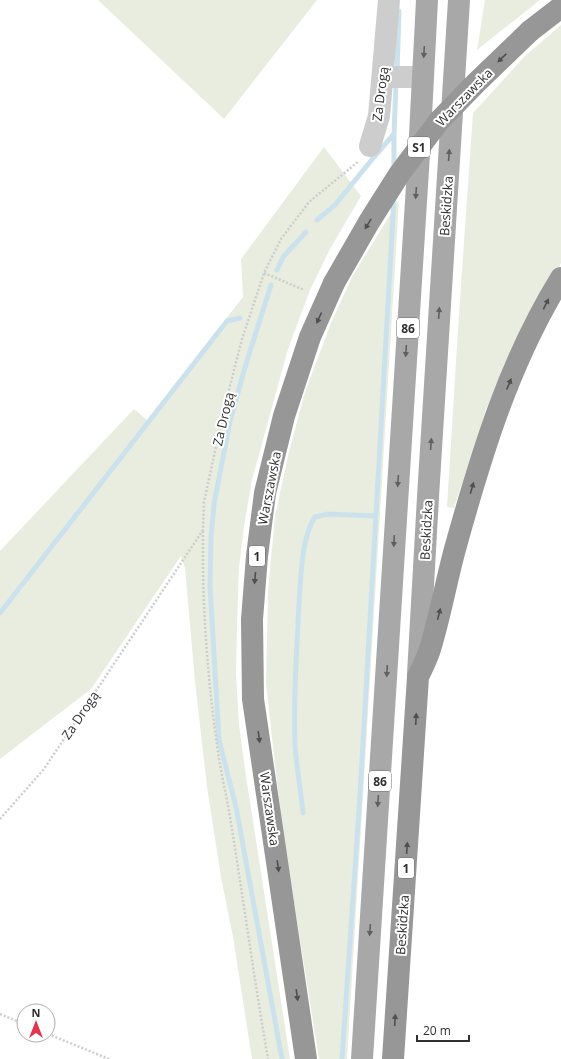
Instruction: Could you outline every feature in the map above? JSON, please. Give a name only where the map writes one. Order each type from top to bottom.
[{"type":"highway","name":"Warszawska","points":[[306,1059],[254,699],[252,619],[257,556],[265,493],[284,416],[310,337],[334,283],[369,222],[400,173],[439,121],[530,31],[561,7]]},
{"type":"highway","name":"1","points":[[418,678],[430,650],[466,508],[494,420],[533,330],[561,278]]},
{"type":"highway","name":"Beskidzka","points":[[393,1059],[418,678]]},
{"type":"main road","name":"Beskidzka","points":[[418,678],[459,0]]},
{"type":"main road","points":[[456,54],[473,0]]},
{"type":"main road","name":"86","points":[[362,1059],[427,4]]},
{"type":"lane","name":"Za Drogą","points":[[370,146],[392,77],[389,0]]},
{"type":"lane","points":[[392,77],[423,77]]},
{"type":"path","name":"Za Drogą","points":[[0,819],[44,769],[203,530],[204,502],[225,405],[242,338],[264,273],[281,239],[309,202],[359,160],[370,146]]},
{"type":"path","points":[[264,273],[304,290]]},
{"type":"path","points":[[203,530],[202,555],[206,651],[217,746],[230,815],[268,1059]]},
{"type":"path","points":[[0,1014],[16,1021]]},
{"type":"path","points":[[56,1037],[109,1059]]},
{"type":"shaded area","points":[[98,0],[317,0],[224,119]]},
{"type":"shaded area","points":[[485,0],[540,0],[477,50]]},
{"type":"shaded area","points":[[561,25],[561,263],[535,306],[486,409],[454,508],[447,507],[473,113],[525,56]]},
{"type":"shaded area","points":[[324,147],[361,196],[330,249],[310,290],[288,349],[252,480],[239,568],[236,673],[239,725],[290,1059],[252,1059],[207,787],[195,681],[185,568],[181,556],[91,689],[0,759],[0,551],[134,409],[147,420],[243,297],[241,259]]},
{"type":"shaded area","points":[[399,200],[347,1059],[319,1059],[282,826],[266,684],[268,592],[275,516],[289,452],[305,392],[331,323],[352,277]]},
{"type":"waterway","points":[[397,73],[399,11]]},
{"type":"waterway","points":[[317,220],[335,205],[394,134],[396,83]]},
{"type":"waterway","points":[[394,134],[394,168]]},
{"type":"waterway","points":[[342,1059],[360,795],[394,198]]},
{"type":"waterway","points":[[277,270],[283,257],[306,232]]},
{"type":"waterway","points":[[271,285],[230,421],[214,504],[211,537],[210,586],[219,740],[236,807],[282,1059]]},
{"type":"waterway","points":[[0,613],[227,321],[240,318]]},
{"type":"waterway","points":[[303,813],[296,752],[294,708],[300,582],[304,547],[310,526],[315,517],[328,514],[376,516]]}]
